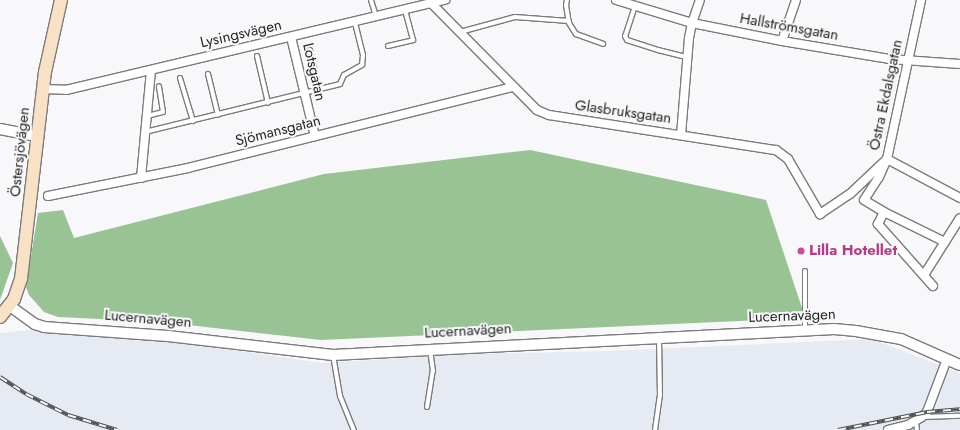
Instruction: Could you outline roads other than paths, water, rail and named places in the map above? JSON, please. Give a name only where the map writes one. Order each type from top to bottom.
[{"type":"main road","name":"Östersjövägen","points":[[10,306],[18,292],[24,265],[37,136],[48,52],[61,0]]},
{"type":"main road","points":[[0,317],[10,306]]},
{"type":"street","name":"Lysingsvägen","points":[[43,89],[66,90],[445,0]]},
{"type":"street","name":"Hallströmsgatan","points":[[616,0],[692,23],[782,41],[908,61],[960,64]]},
{"type":"street","points":[[681,135],[692,23],[700,0]]},
{"type":"street","points":[[782,41],[796,0]]},
{"type":"street","name":"Östra Ekdalsgatan","points":[[820,214],[850,194],[887,159],[921,0]]},
{"type":"street","name":"Glasbruksgatan","points":[[432,4],[537,110],[549,115],[771,149],[781,152],[788,159],[820,214]]},
{"type":"street","name":"Lotsgatan","points":[[291,37],[315,136]]},
{"type":"street","points":[[141,178],[151,71]]},
{"type":"street","name":"Sjömansgatan","points":[[48,196],[141,178],[513,87]]},
{"type":"street","points":[[0,129],[37,136]]},
{"type":"street","points":[[945,242],[884,212],[864,200],[879,177],[887,159],[960,198]]},
{"type":"street","points":[[884,212],[878,224],[934,286]]},
{"type":"street","points":[[924,275],[960,218]]},
{"type":"street","name":"Lucernavägen","points":[[10,306],[30,321],[44,327],[168,336],[333,355],[834,329],[878,334],[901,339],[960,365]]},
{"type":"street","points":[[888,430],[918,423],[927,412],[946,359]]},
{"type":"lane","points":[[371,0],[376,17]]},
{"type":"lane","points":[[567,0],[566,5],[568,21],[576,34],[603,44]]},
{"type":"lane","points":[[636,6],[625,36],[627,40],[658,50],[688,57]]},
{"type":"lane","points":[[388,46],[413,40],[405,10]]},
{"type":"lane","points":[[460,32],[515,18],[568,21]]},
{"type":"lane","points":[[145,132],[268,103],[304,92],[340,84],[344,75],[362,65],[363,55],[355,22]]},
{"type":"lane","points":[[310,50],[319,89]]},
{"type":"lane","points":[[257,56],[268,103]]},
{"type":"lane","points":[[208,74],[218,115]]},
{"type":"lane","points":[[180,78],[192,121]]},
{"type":"lane","points":[[147,116],[163,112],[158,86]]},
{"type":"lane","points":[[805,271],[806,330]]},
{"type":"lane","points":[[655,430],[660,396],[659,338]]},
{"type":"lane","points":[[427,407],[433,371],[430,349]]},
{"type":"lane","points":[[333,355],[340,396],[354,430]]},
{"type":"lane","points":[[918,423],[927,418],[960,416]]},
{"type":"railway","points":[[0,377],[26,394],[68,415],[117,430]]},
{"type":"railway","points":[[838,430],[927,412],[960,409]]},
{"type":"place","name":"Lilla Hotellet","points":[[801,251]]}]
